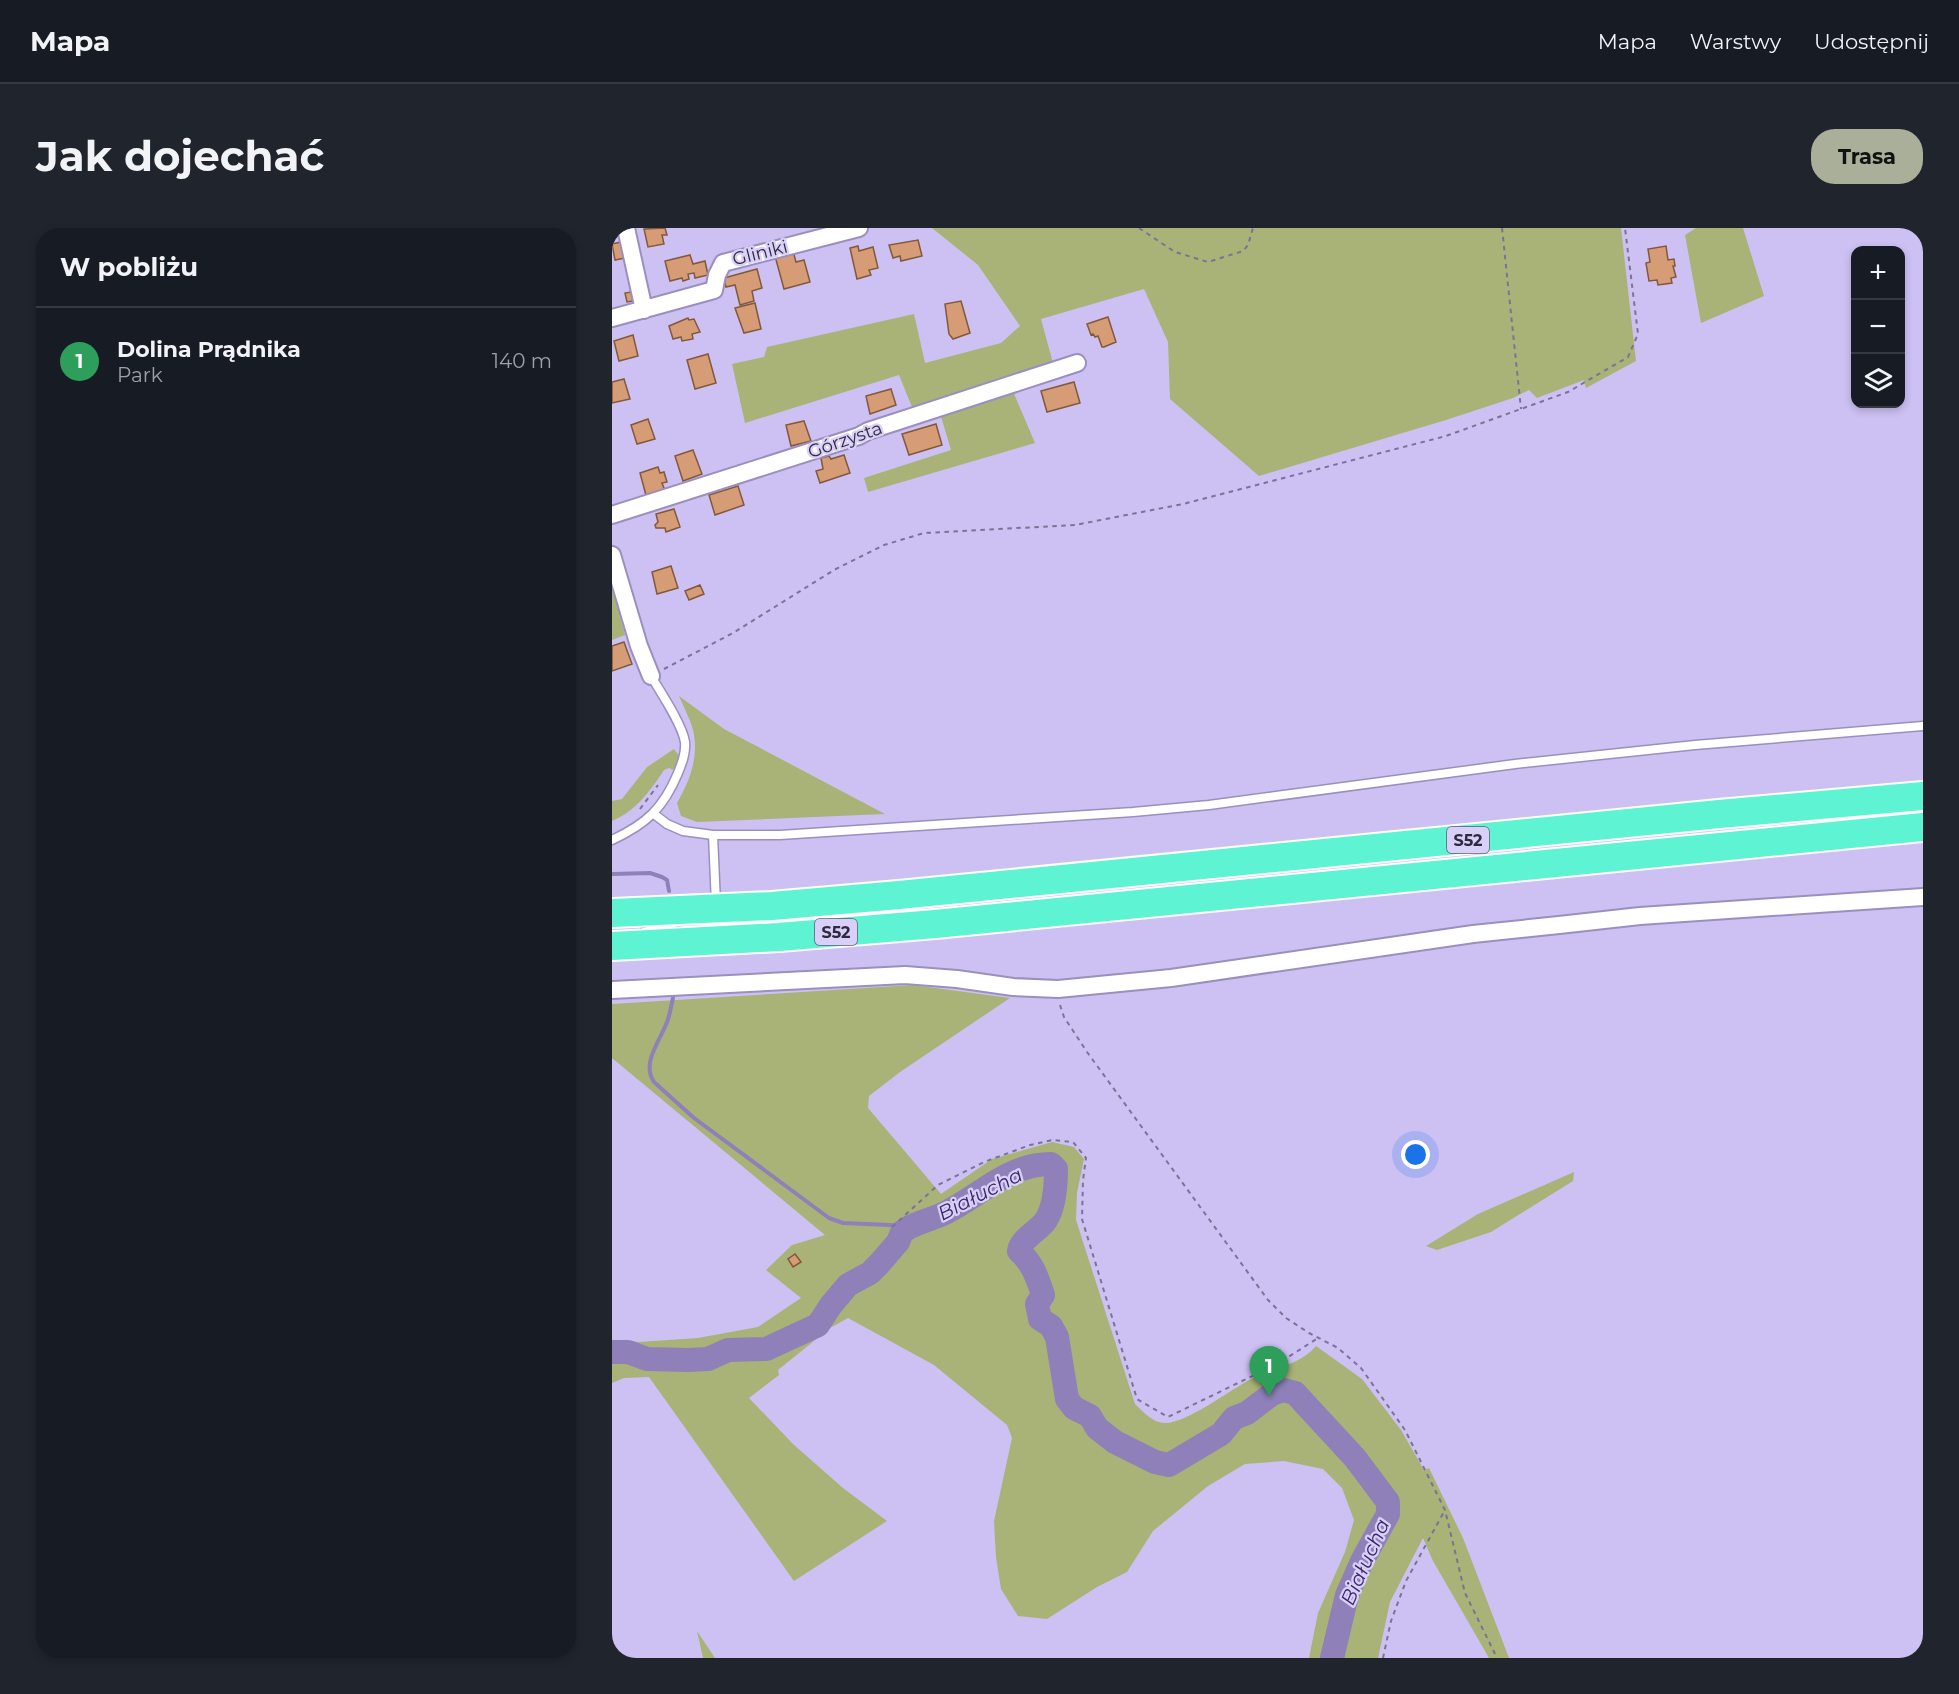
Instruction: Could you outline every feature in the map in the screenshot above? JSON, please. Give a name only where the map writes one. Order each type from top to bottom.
[{"type":"highway","name":"S52","points":[[623,917],[899,895],[1923,796]]},
{"type":"highway","name":"S52","points":[[612,946],[744,939],[935,924],[1923,827]]},
{"type":"street","points":[[626,228],[644,310]]},
{"type":"street","name":"Gliniki","points":[[612,318],[714,290],[717,275],[723,263],[858,228]]},
{"type":"street","name":"Górzysta","points":[[612,515],[860,436],[868,431],[1077,363]]},
{"type":"street","points":[[612,555],[639,646],[651,676]]},
{"type":"street","points":[[612,990],[905,975],[1013,987],[1058,989],[1171,978],[1473,934],[1640,916],[1923,897]]},
{"type":"lane","points":[[612,840],[637,828],[654,814],[673,785],[683,758],[685,748],[683,736],[651,676]]},
{"type":"lane","points":[[654,814],[667,824],[683,831],[713,835],[780,835],[1132,812],[1209,805],[1515,764],[1695,745],[1923,726]]},
{"type":"lane","points":[[612,940],[666,927],[717,909],[713,835]]},
{"type":"lane","points":[[612,918],[623,917]]},
{"type":"lane","points":[[644,923],[688,930]]},
{"type":"lane","points":[[699,932],[744,939]]},
{"type":"path","points":[[1139,228],[1175,252],[1208,262],[1243,251],[1248,245],[1253,228]]},
{"type":"path","points":[[1502,228],[1521,409]]},
{"type":"path","points":[[651,676],[733,633],[834,570],[884,545],[924,533],[1075,525],[1183,504],[1446,436],[1568,392],[1628,357],[1638,334],[1624,228]]},
{"type":"path","points":[[639,809],[662,780]]},
{"type":"path","points":[[1058,989],[1064,1017],[1087,1052],[1268,1300],[1286,1318],[1317,1338],[1338,1348],[1361,1368],[1405,1430],[1445,1510],[1465,1593],[1497,1658]]},
{"type":"path","points":[[892,1227],[938,1185],[984,1162],[1030,1145],[1052,1140],[1073,1143],[1086,1158],[1082,1219],[1137,1399],[1168,1417],[1279,1363],[1317,1338]]},
{"type":"path","points":[[1383,1658],[1391,1621],[1406,1581],[1445,1510]]},
{"type":"green space","points":[[932,228],[1621,228],[1636,361],[1586,388],[1584,380],[1537,398],[1529,390],[1513,398],[1446,420],[1259,476],[1170,399],[1168,342],[1144,289],[1041,319],[1054,367],[914,412],[899,375],[745,423],[732,364],[764,357],[767,347],[914,314],[925,363],[1001,343],[1020,326],[978,265]]},
{"type":"green space","points":[[1696,228],[1743,228],[1764,296],[1701,323],[1685,235]]},
{"type":"green space","points":[[1012,389],[1035,443],[868,492],[864,478],[951,450],[940,413]]},
{"type":"green space","points":[[612,587],[625,635],[612,640]]},
{"type":"green space","points":[[679,696],[724,729],[885,814],[697,822],[681,816],[677,803],[692,770],[695,744],[692,725]]},
{"type":"green space","points":[[674,749],[680,757],[673,770],[669,768],[664,770],[648,793],[635,806],[612,821],[612,801],[622,799],[647,767]]},
{"type":"green space","points":[[913,985],[1010,998],[900,1072],[869,1096],[868,1108],[941,1194],[992,1159],[1052,1142],[1074,1147],[1084,1159],[1077,1193],[1076,1220],[1135,1404],[1156,1421],[1165,1423],[1185,1418],[1251,1379],[1302,1358],[1316,1346],[1362,1379],[1401,1430],[1424,1470],[1429,1468],[1463,1538],[1509,1658],[1489,1658],[1433,1561],[1423,1538],[1390,1602],[1378,1658],[1309,1658],[1318,1613],[1345,1552],[1354,1520],[1342,1488],[1323,1469],[1284,1461],[1245,1464],[1208,1486],[1153,1531],[1127,1572],[1097,1587],[1047,1619],[1018,1616],[1001,1589],[996,1557],[994,1521],[1012,1438],[1007,1425],[934,1365],[848,1318],[830,1328],[778,1370],[779,1375],[749,1398],[793,1444],[843,1488],[887,1521],[794,1581],[649,1377],[624,1378],[612,1383],[612,1340],[639,1342],[698,1338],[758,1327],[801,1298],[766,1270],[792,1245],[825,1235],[612,1058],[612,1004]]},
{"type":"green space","points":[[1574,1172],[1573,1181],[1491,1232],[1437,1250],[1426,1246],[1478,1214]]},
{"type":"green space","points":[[697,1631],[715,1658],[703,1658]]},
{"type":"building","points":[[665,228],[667,235],[662,235],[664,244],[648,247],[644,229]]},
{"type":"building","points":[[918,240],[922,256],[901,261],[900,256],[893,258],[889,245]]},
{"type":"building","points":[[621,242],[625,258],[615,260],[612,244]]},
{"type":"building","points":[[858,246],[859,251],[873,247],[878,268],[869,270],[871,275],[857,279],[850,248]]},
{"type":"building","points":[[1666,246],[1668,260],[1674,259],[1676,277],[1671,278],[1672,283],[1658,285],[1657,280],[1649,281],[1646,263],[1650,262],[1648,249]]},
{"type":"building","points":[[793,251],[796,262],[804,260],[810,282],[784,289],[775,256]]},
{"type":"building","points":[[690,255],[693,264],[705,261],[708,275],[695,278],[694,273],[688,274],[689,279],[683,281],[682,278],[670,281],[665,261]]},
{"type":"building","points":[[757,269],[762,288],[752,291],[754,301],[740,305],[735,285],[726,287],[724,278]]},
{"type":"building","points":[[631,292],[633,301],[627,302],[625,293]]},
{"type":"building","points":[[961,301],[970,333],[953,339],[949,334],[945,304]]},
{"type":"building","points":[[755,303],[761,329],[744,333],[735,308]]},
{"type":"building","points":[[1108,317],[1116,342],[1102,347],[1098,336],[1091,335],[1087,324]]},
{"type":"building","points":[[688,318],[689,320],[694,319],[700,332],[692,334],[693,339],[682,341],[681,337],[673,339],[669,326]]},
{"type":"building","points":[[633,335],[638,356],[619,361],[614,341]]},
{"type":"building","points":[[708,354],[716,383],[695,389],[687,360]]},
{"type":"building","points":[[624,379],[630,399],[612,403],[612,382]]},
{"type":"building","points":[[1074,382],[1080,403],[1047,412],[1041,391]]},
{"type":"building","points":[[891,389],[896,405],[870,414],[866,396]]},
{"type":"building","points":[[648,419],[655,439],[637,444],[631,425]]},
{"type":"building","points":[[804,421],[811,441],[791,446],[786,425]]},
{"type":"building","points":[[936,424],[942,445],[909,455],[902,434]]},
{"type":"building","points":[[693,450],[702,474],[683,481],[675,456]]},
{"type":"building","points":[[844,455],[850,473],[820,483],[816,471],[823,469],[821,458],[829,456],[831,459]]},
{"type":"building","points":[[658,467],[660,473],[664,472],[667,482],[662,483],[666,493],[647,499],[640,473]]},
{"type":"building","points":[[738,486],[744,505],[715,515],[709,495]]},
{"type":"building","points":[[674,509],[680,527],[666,532],[665,528],[656,528],[655,525],[658,522],[656,514]]},
{"type":"building","points":[[671,566],[678,588],[657,594],[652,572]]},
{"type":"building","points":[[700,585],[704,594],[689,600],[685,591]]},
{"type":"building","points":[[624,642],[632,664],[612,671],[612,646]]},
{"type":"building","points":[[795,1254],[801,1262],[793,1267],[788,1259]]},
{"type":"waterway","points":[[612,874],[650,873],[667,880],[669,891]]},
{"type":"waterway","points":[[673,998],[668,1019],[651,1060],[651,1075],[654,1082],[694,1118],[829,1218],[843,1223],[912,1226]]},
{"type":"waterway","name":"Białucha","points":[[612,1352],[628,1352],[647,1359],[688,1360],[708,1359],[728,1350],[766,1349],[818,1325],[848,1285],[870,1273],[898,1242],[902,1232],[908,1228],[947,1212],[1009,1174],[1036,1165],[1051,1164],[1056,1169],[1051,1208],[1046,1220],[1023,1242],[1019,1251],[1031,1266],[1039,1282],[1043,1295],[1037,1304],[1040,1319],[1051,1326],[1057,1337],[1067,1399],[1074,1408],[1090,1416],[1097,1428],[1115,1442],[1155,1462],[1169,1465],[1221,1434],[1234,1418],[1247,1413],[1272,1394],[1283,1390],[1295,1393],[1355,1458],[1388,1502],[1388,1514],[1362,1561],[1347,1595],[1332,1658]]},
{"type":"place","name":"Dolina Prądnika","points":[[1269,1396]]}]
